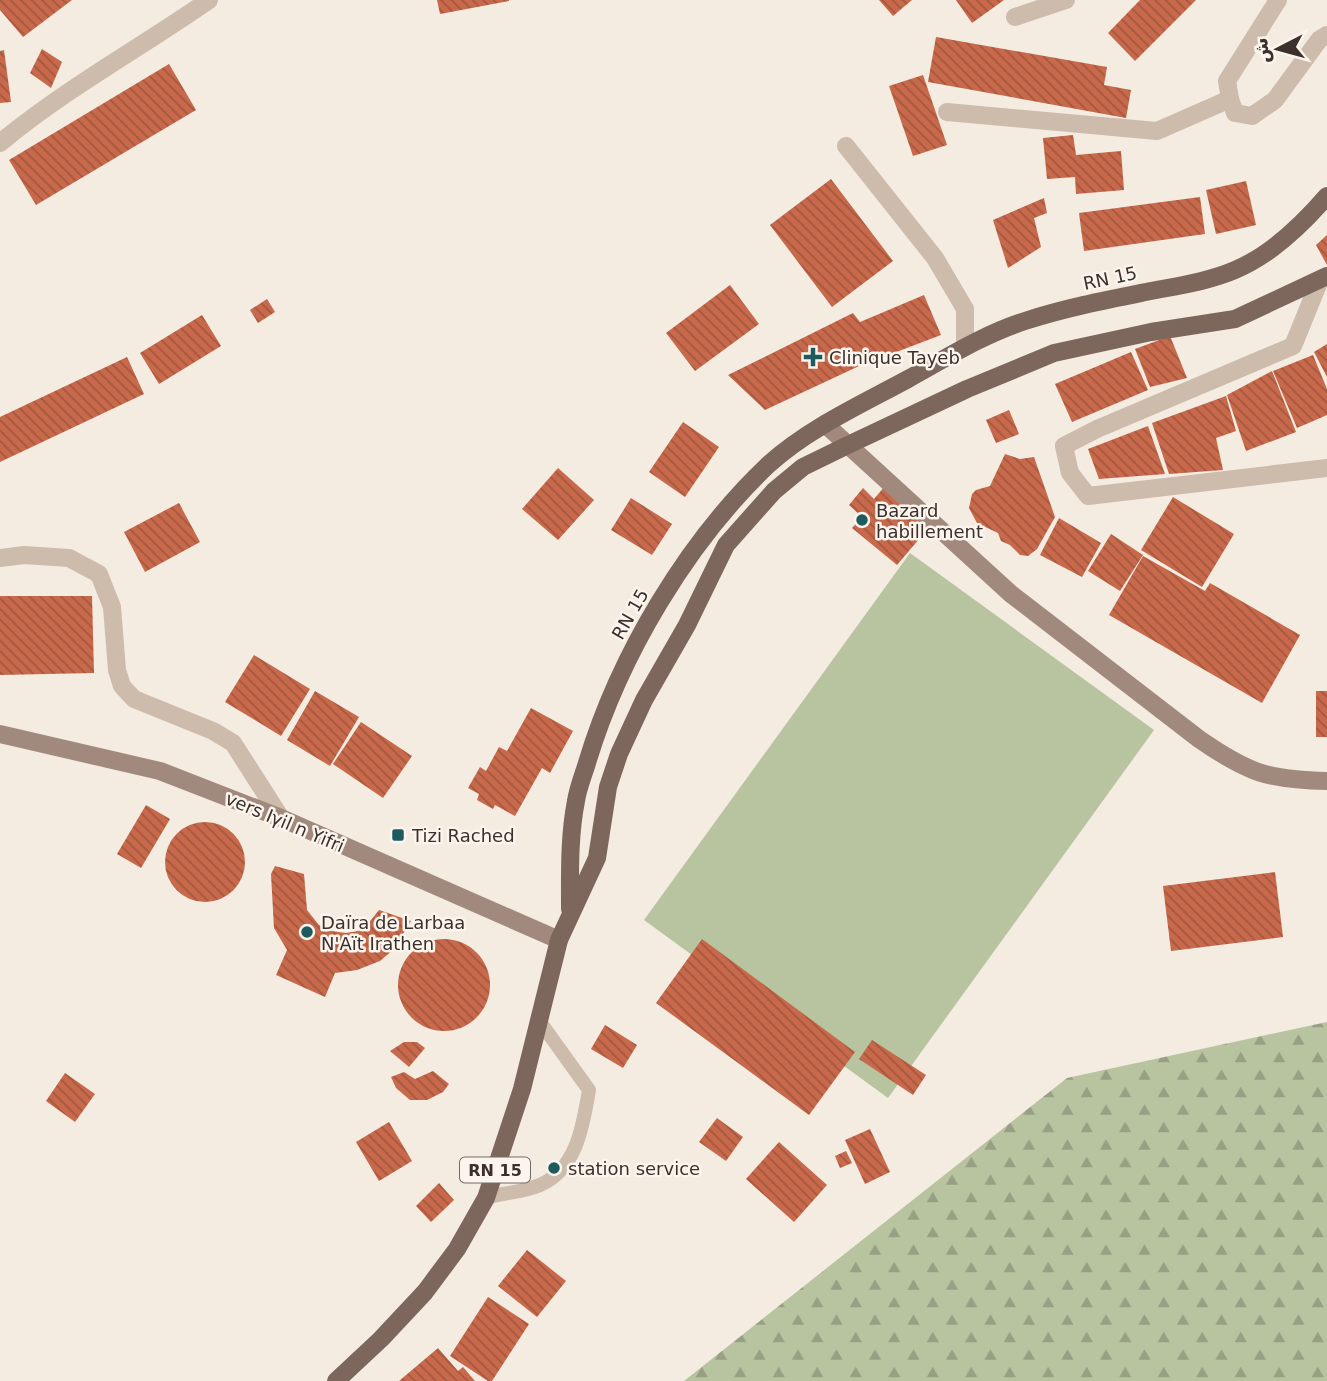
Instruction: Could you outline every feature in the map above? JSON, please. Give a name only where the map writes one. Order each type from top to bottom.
[{"type":"main road","name":"RN 15","points":[[336,1381],[381,1339],[425,1292],[457,1250],[486,1198],[522,1089],[559,940],[570,912],[576,801],[594,739],[641,632],[724,511],[770,464],[825,424],[965,347],[1022,322],[1061,310],[1194,283],[1235,270],[1267,252],[1306,220],[1327,196]]},
{"type":"main road","points":[[570,912],[597,858],[608,788],[622,744],[687,625],[726,545],[783,483],[803,467],[848,445],[967,389],[1054,353],[1150,332],[1235,319],[1323,279]]},
{"type":"main road","points":[[825,424],[1011,594],[1220,754],[1261,775],[1327,781]]},
{"type":"main road","name":"vers Iγil n Yifri","points":[[0,734],[160,771],[281,818],[559,940]]},
{"type":"street","points":[[0,143],[34,114],[158,36],[209,0]]},
{"type":"street","points":[[1015,18],[1066,0]]},
{"type":"street","points":[[1278,0],[1227,81],[1236,113],[1252,116],[1275,100],[1319,40],[1327,35]]},
{"type":"street","points":[[947,112],[1157,131],[1230,99]]},
{"type":"street","points":[[846,146],[935,258],[959,298],[965,309],[965,347]]},
{"type":"street","points":[[1323,279],[1293,346],[1097,429],[1064,446],[1070,473],[1088,496],[1327,468]]},
{"type":"street","points":[[0,558],[24,555],[69,558],[99,573],[112,607],[117,670],[122,686],[134,699],[213,731],[233,743],[281,818]]},
{"type":"lane","points":[[486,1198],[541,1185],[567,1164],[582,1129],[589,1090],[538,1019]]},
{"type":"green space","points":[[910,553],[1154,730],[888,1098],[644,920]]},
{"type":"green space","points":[[1327,1022],[1327,1381],[684,1381],[1067,1078]]},
{"type":"building","points":[[0,0],[72,0],[23,37],[0,10]]},
{"type":"building","points":[[437,0],[509,0],[509,1],[440,14]]},
{"type":"building","points":[[879,0],[912,0],[893,16]]},
{"type":"building","points":[[956,0],[1004,0],[972,23]]},
{"type":"building","points":[[1140,0],[1196,0],[1135,61],[1108,33]]},
{"type":"building","points":[[936,37],[1107,67],[1104,85],[1131,90],[1126,118],[928,82]]},
{"type":"building","points":[[42,49],[62,62],[51,88],[30,73]]},
{"type":"building","points":[[4,50],[11,102],[0,103],[0,51]]},
{"type":"building","points":[[169,64],[196,110],[36,205],[9,160]]},
{"type":"building","points":[[923,75],[947,145],[913,156],[889,86]]},
{"type":"building","points":[[1073,135],[1076,155],[1121,151],[1124,190],[1076,194],[1075,177],[1047,179],[1043,138]]},
{"type":"building","points":[[831,179],[893,261],[832,307],[770,225]]},
{"type":"building","points":[[1246,181],[1256,225],[1216,234],[1206,190]]},
{"type":"building","points":[[1200,197],[1205,234],[1084,251],[1079,213]]},
{"type":"building","points":[[1044,198],[1047,213],[1034,218],[1041,247],[1008,268],[993,220]]},
{"type":"building","points":[[1327,235],[1327,265],[1316,245]]},
{"type":"building","points":[[730,285],[759,324],[695,371],[666,333]]},
{"type":"building","points":[[924,295],[941,335],[857,367],[765,410],[728,375],[853,313],[860,322]]},
{"type":"building","points":[[267,299],[275,312],[258,323],[250,310]]},
{"type":"building","points":[[202,315],[221,346],[159,384],[140,353]]},
{"type":"building","points":[[1170,336],[1187,378],[1150,387],[1135,349]]},
{"type":"building","points":[[1327,344],[1327,377],[1314,352]]},
{"type":"building","points":[[1131,352],[1148,390],[1072,422],[1055,384]]},
{"type":"building","points":[[1313,355],[1327,389],[1327,415],[1297,428],[1273,371]]},
{"type":"building","points":[[127,357],[144,394],[0,462],[0,417]]},
{"type":"building","points":[[1272,371],[1296,432],[1246,451],[1227,395]]},
{"type":"building","points":[[1226,396],[1236,431],[1216,438],[1223,470],[1169,474],[1152,423]]},
{"type":"building","points":[[1009,410],[1019,434],[996,443],[986,420]]},
{"type":"building","points":[[683,422],[719,447],[685,497],[649,472]]},
{"type":"building","points":[[1148,426],[1165,474],[1099,479],[1088,449]]},
{"type":"building","points":[[1005,454],[1020,459],[1034,457],[1055,517],[1037,549],[1028,556],[1020,555],[1010,545],[1001,541],[998,533],[977,523],[969,508],[972,494],[990,486]]},
{"type":"building","points":[[558,468],[594,500],[558,540],[522,509]]},
{"type":"building","points":[[885,486],[931,525],[897,565],[852,528],[862,517],[849,505],[863,488],[874,499]]},
{"type":"building","points":[[1173,497],[1234,534],[1202,587],[1141,550]]},
{"type":"building","points":[[631,498],[672,524],[652,555],[611,530]]},
{"type":"building","points":[[179,503],[200,542],[145,572],[124,532]]},
{"type":"building","points":[[1059,518],[1101,543],[1082,577],[1040,555]]},
{"type":"building","points":[[1111,534],[1143,555],[1120,591],[1088,571]]},
{"type":"building","points":[[1143,556],[1205,591],[1210,583],[1300,635],[1262,703],[1109,615]]},
{"type":"building","points":[[0,596],[92,596],[94,673],[0,675]]},
{"type":"building","points":[[254,655],[310,689],[281,736],[225,702]]},
{"type":"building","points":[[315,691],[359,717],[330,766],[287,740]]},
{"type":"building","points":[[1316,691],[1327,691],[1327,737],[1316,737]]},
{"type":"building","points":[[531,708],[573,731],[550,773],[542,768],[515,816],[495,805],[493,809],[477,800],[479,794],[468,788],[480,767],[486,771],[499,747],[507,751]]},
{"type":"building","points":[[361,722],[412,756],[383,798],[333,764]]},
{"type":"building","points":[[146,805],[170,819],[141,868],[117,854]]},
{"type":"building","points":[[205,822],[220,825],[233,834],[242,847],[245,862],[242,877],[233,890],[220,899],[205,902],[190,899],[177,890],[168,877],[165,862],[168,847],[177,834],[190,825]]},
{"type":"building","name":"Daïra de Larbaa N'Aït Irathen","points":[[275,866],[304,874],[307,910],[319,925],[331,931],[346,933],[363,930],[379,910],[411,921],[394,949],[380,961],[357,970],[335,973],[325,997],[276,975],[287,950],[274,928],[271,874]]},
{"type":"building","points":[[1275,872],[1283,937],[1171,951],[1163,886]]},
{"type":"building","points":[[444,939],[462,943],[476,953],[486,967],[490,985],[486,1003],[476,1017],[462,1027],[444,1031],[426,1027],[412,1017],[402,1003],[398,985],[402,967],[412,953],[426,943]]},
{"type":"building","points":[[702,939],[855,1052],[809,1115],[656,1003]]},
{"type":"building","points":[[605,1025],[637,1045],[623,1068],[591,1049]]},
{"type":"building","points":[[872,1040],[926,1075],[913,1095],[859,1059]]},
{"type":"building","points":[[404,1042],[417,1042],[425,1048],[409,1067],[390,1051]]},
{"type":"building","points":[[433,1071],[449,1084],[443,1092],[427,1100],[410,1100],[396,1088],[391,1077],[404,1072],[415,1079]]},
{"type":"building","points":[[65,1073],[95,1094],[75,1122],[46,1101]]},
{"type":"building","points":[[717,1118],[743,1137],[726,1161],[699,1142]]},
{"type":"building","points":[[389,1122],[412,1161],[379,1181],[356,1142]]},
{"type":"building","points":[[870,1129],[890,1172],[865,1184],[845,1140]]},
{"type":"building","points":[[779,1142],[827,1185],[794,1222],[746,1179]]},
{"type":"building","points":[[846,1151],[852,1163],[840,1168],[835,1156]]},
{"type":"building","points":[[439,1183],[454,1200],[431,1222],[416,1206]]},
{"type":"building","points":[[527,1250],[566,1281],[537,1317],[498,1286]]},
{"type":"building","points":[[488,1297],[529,1324],[492,1381],[450,1356]]},
{"type":"building","points":[[438,1348],[458,1371],[463,1367],[475,1381],[399,1381]]},
{"type":"place","name":"Clinique Tayeb","points":[[813,357]]},
{"type":"place","name":"Bazard habillement","points":[[862,520]]},
{"type":"place","name":"Tizi Rached","points":[[398,835]]},
{"type":"place","name":"Daïra de Larbaa N'Aït Irathen","points":[[307,932]]},
{"type":"place","name":"station service","points":[[554,1168]]}]
